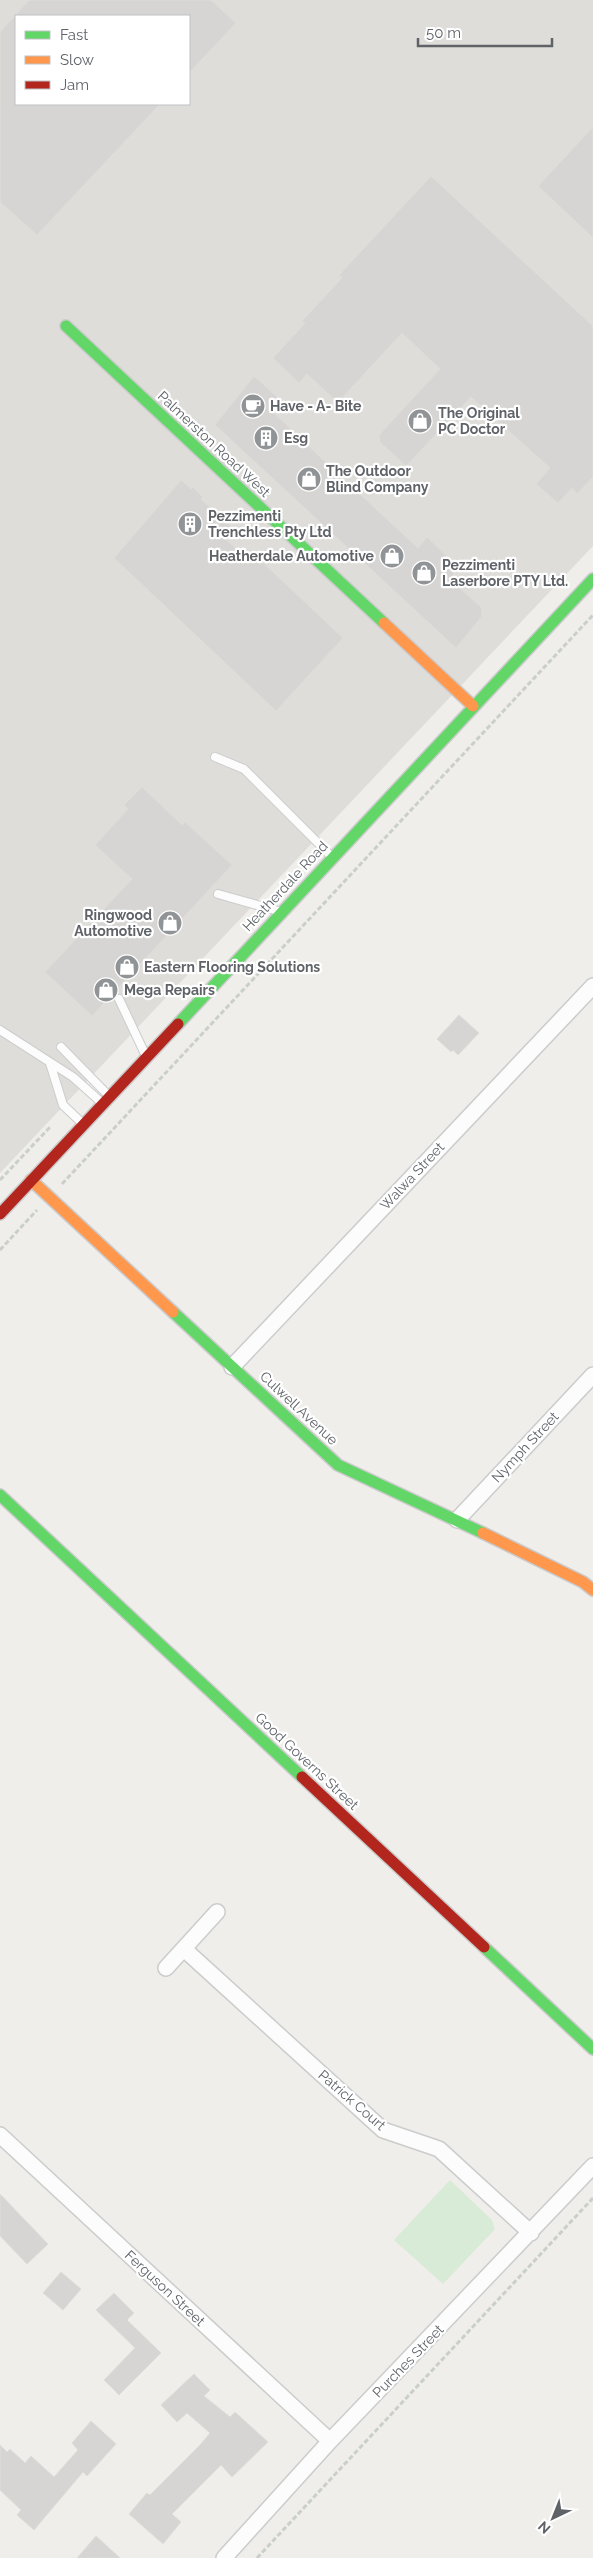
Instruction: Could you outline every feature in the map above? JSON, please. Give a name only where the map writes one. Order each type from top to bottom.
[{"type":"street","name":"Palmerston Road West","points":[[66,326],[473,706]]},
{"type":"street","name":"Heatherdale Road","points":[[0,1214],[593,579]]},
{"type":"street","name":"Walwa Street","points":[[232,1367],[593,986]]},
{"type":"street","name":"Culwell Avenue","points":[[31,1180],[338,1465],[457,1520],[583,1582],[593,1590]]},
{"type":"street","name":"Nymph Street","points":[[457,1520],[593,1375]]},
{"type":"street","name":"Good Governs Street","points":[[0,1495],[593,2049]]},
{"type":"street","points":[[166,1968],[217,1912]]},
{"type":"street","name":"Patrick Court","points":[[184,1950],[383,2130],[439,2149],[531,2233]]},
{"type":"street","name":"Ferguson Street","points":[[0,2136],[330,2441]]},
{"type":"street","name":"Purches Street","points":[[224,2558],[330,2441],[531,2233],[593,2166]]},
{"type":"lane","points":[[215,757],[244,769],[332,857]]},
{"type":"lane","points":[[218,894],[281,912]]},
{"type":"lane","points":[[119,999],[146,1056]]},
{"type":"lane","points":[[0,1030],[105,1100]]},
{"type":"lane","points":[[61,1047],[105,1100]]},
{"type":"lane","points":[[50,1063],[63,1106],[82,1124]]},
{"type":"path","points":[[0,1250],[593,615]]},
{"type":"path","points":[[0,1180],[51,1126]]},
{"type":"path","points":[[257,2558],[593,2198]]},
{"type":"shaded area","points":[[0,0],[593,0],[593,546],[0,1173]]},
{"type":"green space","points":[[450,2180],[492,2220],[495,2229],[443,2284],[394,2240]]},
{"type":"building","points":[[29,0],[211,0],[236,23],[190,72],[190,15],[15,15]]},
{"type":"building","points":[[15,15],[15,105],[159,105],[37,235],[0,202],[0,32]]},
{"type":"building","points":[[593,127],[593,238],[538,186]]},
{"type":"building","points":[[431,176],[593,326],[593,477],[577,494],[572,488],[558,503],[536,484],[550,468],[471,397],[406,466],[380,442],[379,435],[440,369],[402,333],[341,399],[334,399],[307,374],[299,383],[273,358],[305,323],[302,321],[342,278],[339,275]]},
{"type":"building","points":[[254,376],[282,401],[272,411],[318,455],[418,548],[427,537],[459,568],[449,579],[481,607],[482,616],[456,648],[215,425]]},
{"type":"building","points":[[181,480],[191,489],[193,487],[203,497],[201,499],[232,527],[223,537],[252,562],[257,557],[343,638],[276,711],[114,558]]},
{"type":"building","points":[[142,787],[182,825],[185,822],[232,865],[92,1016],[45,972],[132,879],[95,845],[128,809],[124,805]]},
{"type":"building","points":[[459,1015],[479,1033],[458,1055],[453,1050],[451,1052],[437,1039]]},
{"type":"building","points":[[0,2194],[48,2244],[27,2264],[0,2236]]},
{"type":"building","points":[[61,2272],[81,2289],[63,2310],[43,2293]]},
{"type":"building","points":[[114,2293],[134,2313],[127,2320],[161,2353],[119,2395],[104,2380],[135,2348],[96,2310]]},
{"type":"building","points":[[194,2374],[210,2390],[204,2396],[230,2417],[235,2412],[268,2442],[232,2477],[221,2465],[172,2514],[181,2522],[163,2544],[129,2514],[147,2493],[150,2495],[210,2433],[187,2413],[177,2422],[161,2405]]},
{"type":"building","points":[[91,2421],[116,2444],[87,2476],[83,2472],[34,2530],[17,2515],[21,2510],[0,2490],[0,2445],[7,2452],[10,2449],[25,2463],[31,2456],[54,2477],[78,2450],[72,2443]]},
{"type":"building","points":[[96,2536],[120,2558],[77,2558]]},
{"type":"traffic: fast","points":[[66,326],[384,623]]},
{"type":"traffic: fast","points":[[178,1024],[593,579]]},
{"type":"traffic: fast","points":[[173,1312],[338,1465],[483,1533]]},
{"type":"traffic: fast","points":[[0,1495],[302,1777]]},
{"type":"traffic: fast","points":[[484,1947],[593,2049]]},
{"type":"traffic: slow","points":[[384,623],[473,706]]},
{"type":"traffic: slow","points":[[31,1180],[173,1312]]},
{"type":"traffic: slow","points":[[483,1533],[583,1582],[593,1590]]},
{"type":"traffic: jam","points":[[0,1214],[178,1024]]},
{"type":"traffic: jam","points":[[302,1777],[484,1947]]},
{"type":"place","name":"Have - A- Bite","points":[[253,406]]},
{"type":"place","name":"The Original PC Doctor","points":[[420,421]]},
{"type":"place","name":"Esg","points":[[266,438]]},
{"type":"place","name":"The Outdoor Blind Company","points":[[309,479]]},
{"type":"place","name":"Pezzimenti Trenchless Pty Ltd","points":[[190,524]]},
{"type":"place","name":"Heatherdale Automotive","points":[[392,556]]},
{"type":"place","name":"Pezzimenti Laserbore PTY Ltd.","points":[[424,573]]},
{"type":"place","name":"Ringwood Automotive","points":[[170,923]]},
{"type":"place","name":"Eastern Flooring Solutions","points":[[127,967]]},
{"type":"place","name":"Mega Repairs","points":[[106,990]]}]
